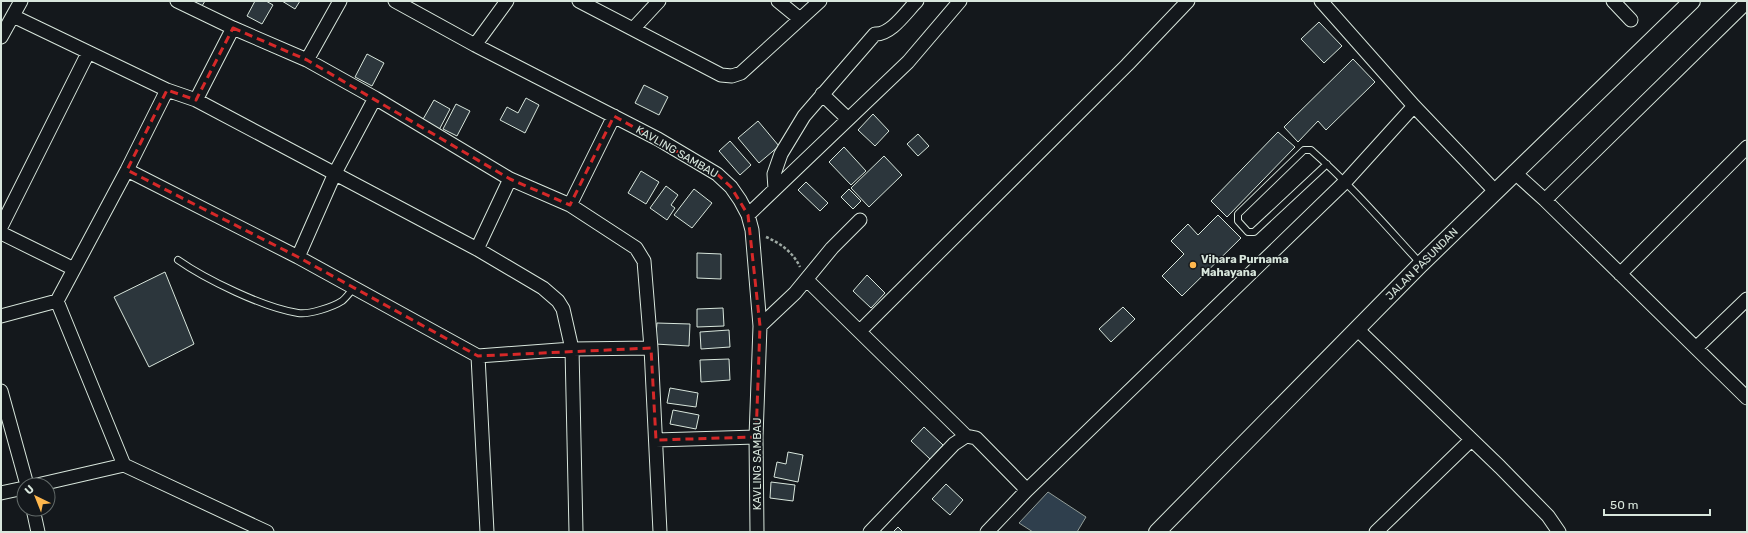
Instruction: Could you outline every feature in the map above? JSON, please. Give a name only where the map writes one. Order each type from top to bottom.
[{"type":"street","points":[[1,37],[21,1]]},
{"type":"street","points":[[177,1],[233,28],[307,60],[375,98],[510,179],[570,205],[632,244],[642,256],[651,348],[660,532]]},
{"type":"street","points":[[307,60],[340,1]]},
{"type":"street","name":"KAVLING SAMBAU","points":[[395,1],[416,5],[475,45],[614,116],[717,174],[731,187],[748,215],[752,230],[760,326],[756,437],[760,531]]},
{"type":"street","points":[[475,45],[507,1]]},
{"type":"street","points":[[579,1],[721,75],[732,76],[741,72],[820,1]]},
{"type":"street","points":[[633,29],[659,1]]},
{"type":"street","points":[[778,1],[800,19]]},
{"type":"street","points":[[775,188],[774,174],[781,154],[804,116],[875,34],[879,34],[890,29],[917,1]]},
{"type":"street","points":[[748,215],[908,62],[960,1]]},
{"type":"street","points":[[860,331],[1188,1]]},
{"type":"street","points":[[1321,1],[1414,106],[1495,191]]},
{"type":"street","name":"JALAN PASUNDAN","points":[[1157,532],[1421,264],[1514,172],[1692,1]]},
{"type":"street","points":[[1615,2],[1630,20]]},
{"type":"street","points":[[1545,200],[1747,2]]},
{"type":"street","points":[[13,16],[167,90],[196,100],[477,250],[551,294],[562,309],[572,349],[576,532]]},
{"type":"street","points":[[196,100],[233,28]]},
{"type":"street","points":[[1,227],[88,53]]},
{"type":"street","points":[[1,316],[57,301],[127,170],[167,90]]},
{"type":"street","points":[[822,94],[848,119]]},
{"type":"street","points":[[298,257],[335,173],[375,98]]},
{"type":"street","points":[[987,532],[1027,490],[1346,181],[1414,106]]},
{"type":"street","points":[[570,205],[614,116]]},
{"type":"street","points":[[1620,274],[1747,147]]},
{"type":"street","points":[[127,170],[298,257],[478,356],[572,349],[651,348]]},
{"type":"street","points":[[1514,172],[1545,200],[1747,398]]},
{"type":"street","points":[[477,250],[510,179]]},
{"type":"street","points":[[760,326],[807,280],[832,248],[860,220]]},
{"type":"street","points":[[1,233],[74,269]]},
{"type":"street","points":[[807,280],[966,436],[976,438],[1027,490]]},
{"type":"street","points":[[1696,348],[1747,299]]},
{"type":"street","points":[[57,301],[124,465]]},
{"type":"street","points":[[1357,329],[1548,516],[1559,532]]},
{"type":"street","points":[[478,356],[487,532]]},
{"type":"street","points":[[1,391],[25,477]]},
{"type":"street","points":[[870,532],[954,444],[966,436]]},
{"type":"street","points":[[656,440],[756,437]]},
{"type":"street","points":[[1376,532],[1471,440]]},
{"type":"street","points":[[56,481],[124,465],[267,532]]},
{"type":"street","points":[[1,493],[16,490]]},
{"type":"street","points":[[35,517],[38,532]]},
{"type":"lane","points":[[1327,164],[1254,232],[1248,232],[1238,220],[1238,214],[1304,150],[1311,150],[1327,164],[1346,181],[1421,264]]},
{"type":"lane","points":[[178,260],[198,274],[268,305],[299,313],[328,308],[342,301],[354,288]]},
{"type":"path","points":[[752,230],[777,242],[788,251],[799,264],[807,280]]},
{"type":"highlighted area","points":[[233,28],[307,60],[510,179],[570,205],[614,116],[717,174],[731,187],[748,215],[760,326],[756,437],[656,440],[651,348],[478,356],[298,257],[127,170],[167,90],[196,100]]},
{"type":"water","points":[[1048,492],[1086,517],[1077,532],[1033,532],[1019,523]]},
{"type":"building","points":[[192,1],[205,1],[202,6]]},
{"type":"building","points":[[255,1],[266,1],[273,5],[262,24],[247,16]]},
{"type":"building","points":[[282,1],[300,1],[295,9]]},
{"type":"building","points":[[1319,22],[1342,46],[1324,63],[1301,39]]},
{"type":"building","points":[[367,54],[384,63],[372,86],[355,77]]},
{"type":"building","points":[[1353,59],[1375,82],[1326,130],[1318,121],[1298,142],[1284,127]]},
{"type":"building","points":[[644,85],[668,97],[659,115],[635,103]]},
{"type":"building","points":[[526,98],[539,105],[525,133],[500,120],[507,107],[518,113]]},
{"type":"building","points":[[434,100],[450,109],[439,130],[422,121]]},
{"type":"building","points":[[456,104],[470,111],[457,136],[443,129]]},
{"type":"building","points":[[873,114],[889,131],[875,146],[858,130]]},
{"type":"building","points":[[758,121],[779,146],[759,163],[738,138]]},
{"type":"building","points":[[1278,132],[1295,147],[1227,217],[1211,201]]},
{"type":"building","points":[[918,134],[929,146],[918,156],[907,144]]},
{"type":"building","points":[[730,141],[751,165],[740,175],[719,151]]},
{"type":"building","points":[[844,147],[866,171],[851,185],[829,162]]},
{"type":"building","points":[[884,156],[902,175],[869,207],[851,188]]},
{"type":"building","points":[[641,171],[659,182],[646,204],[628,193]]},
{"type":"building","points":[[806,182],[828,203],[820,211],[798,190]]},
{"type":"building","points":[[666,186],[678,195],[671,205],[675,208],[667,220],[650,208]]},
{"type":"building","points":[[694,189],[712,203],[692,228],[674,215]]},
{"type":"building","points":[[849,189],[861,201],[853,209],[841,197]]},
{"type":"building","name":"Vihara Purnama Mahayana","points":[[1218,215],[1241,238],[1182,296],[1162,276],[1184,254],[1171,241],[1188,224],[1198,235]]},
{"type":"building","points":[[697,253],[721,254],[721,279],[697,278]]},
{"type":"building","points":[[165,272],[194,344],[149,367],[114,297]]},
{"type":"building","points":[[867,275],[885,293],[871,308],[853,291]]},
{"type":"building","points":[[1123,307],[1135,319],[1111,342],[1099,329]]},
{"type":"building","points":[[723,308],[724,326],[697,327],[697,309]]},
{"type":"building","points":[[657,323],[690,324],[689,346],[655,344]]},
{"type":"building","points":[[729,330],[730,347],[701,349],[700,332]]},
{"type":"building","points":[[729,359],[730,380],[701,382],[700,360]]},
{"type":"building","points":[[670,388],[698,393],[696,407],[667,403]]},
{"type":"building","points":[[673,410],[699,415],[696,429],[670,424]]},
{"type":"building","points":[[924,427],[943,445],[930,459],[911,441]]},
{"type":"building","points":[[788,452],[803,455],[798,482],[774,477],[777,462],[786,464]]},
{"type":"building","points":[[771,482],[795,485],[793,501],[770,498]]},
{"type":"building","points":[[946,484],[963,500],[950,515],[932,499]]},
{"type":"building","points":[[898,527],[903,532],[893,532]]},
{"type":"place","name":"Vihara Purnama Mahayana","points":[[1193,265]]}]
